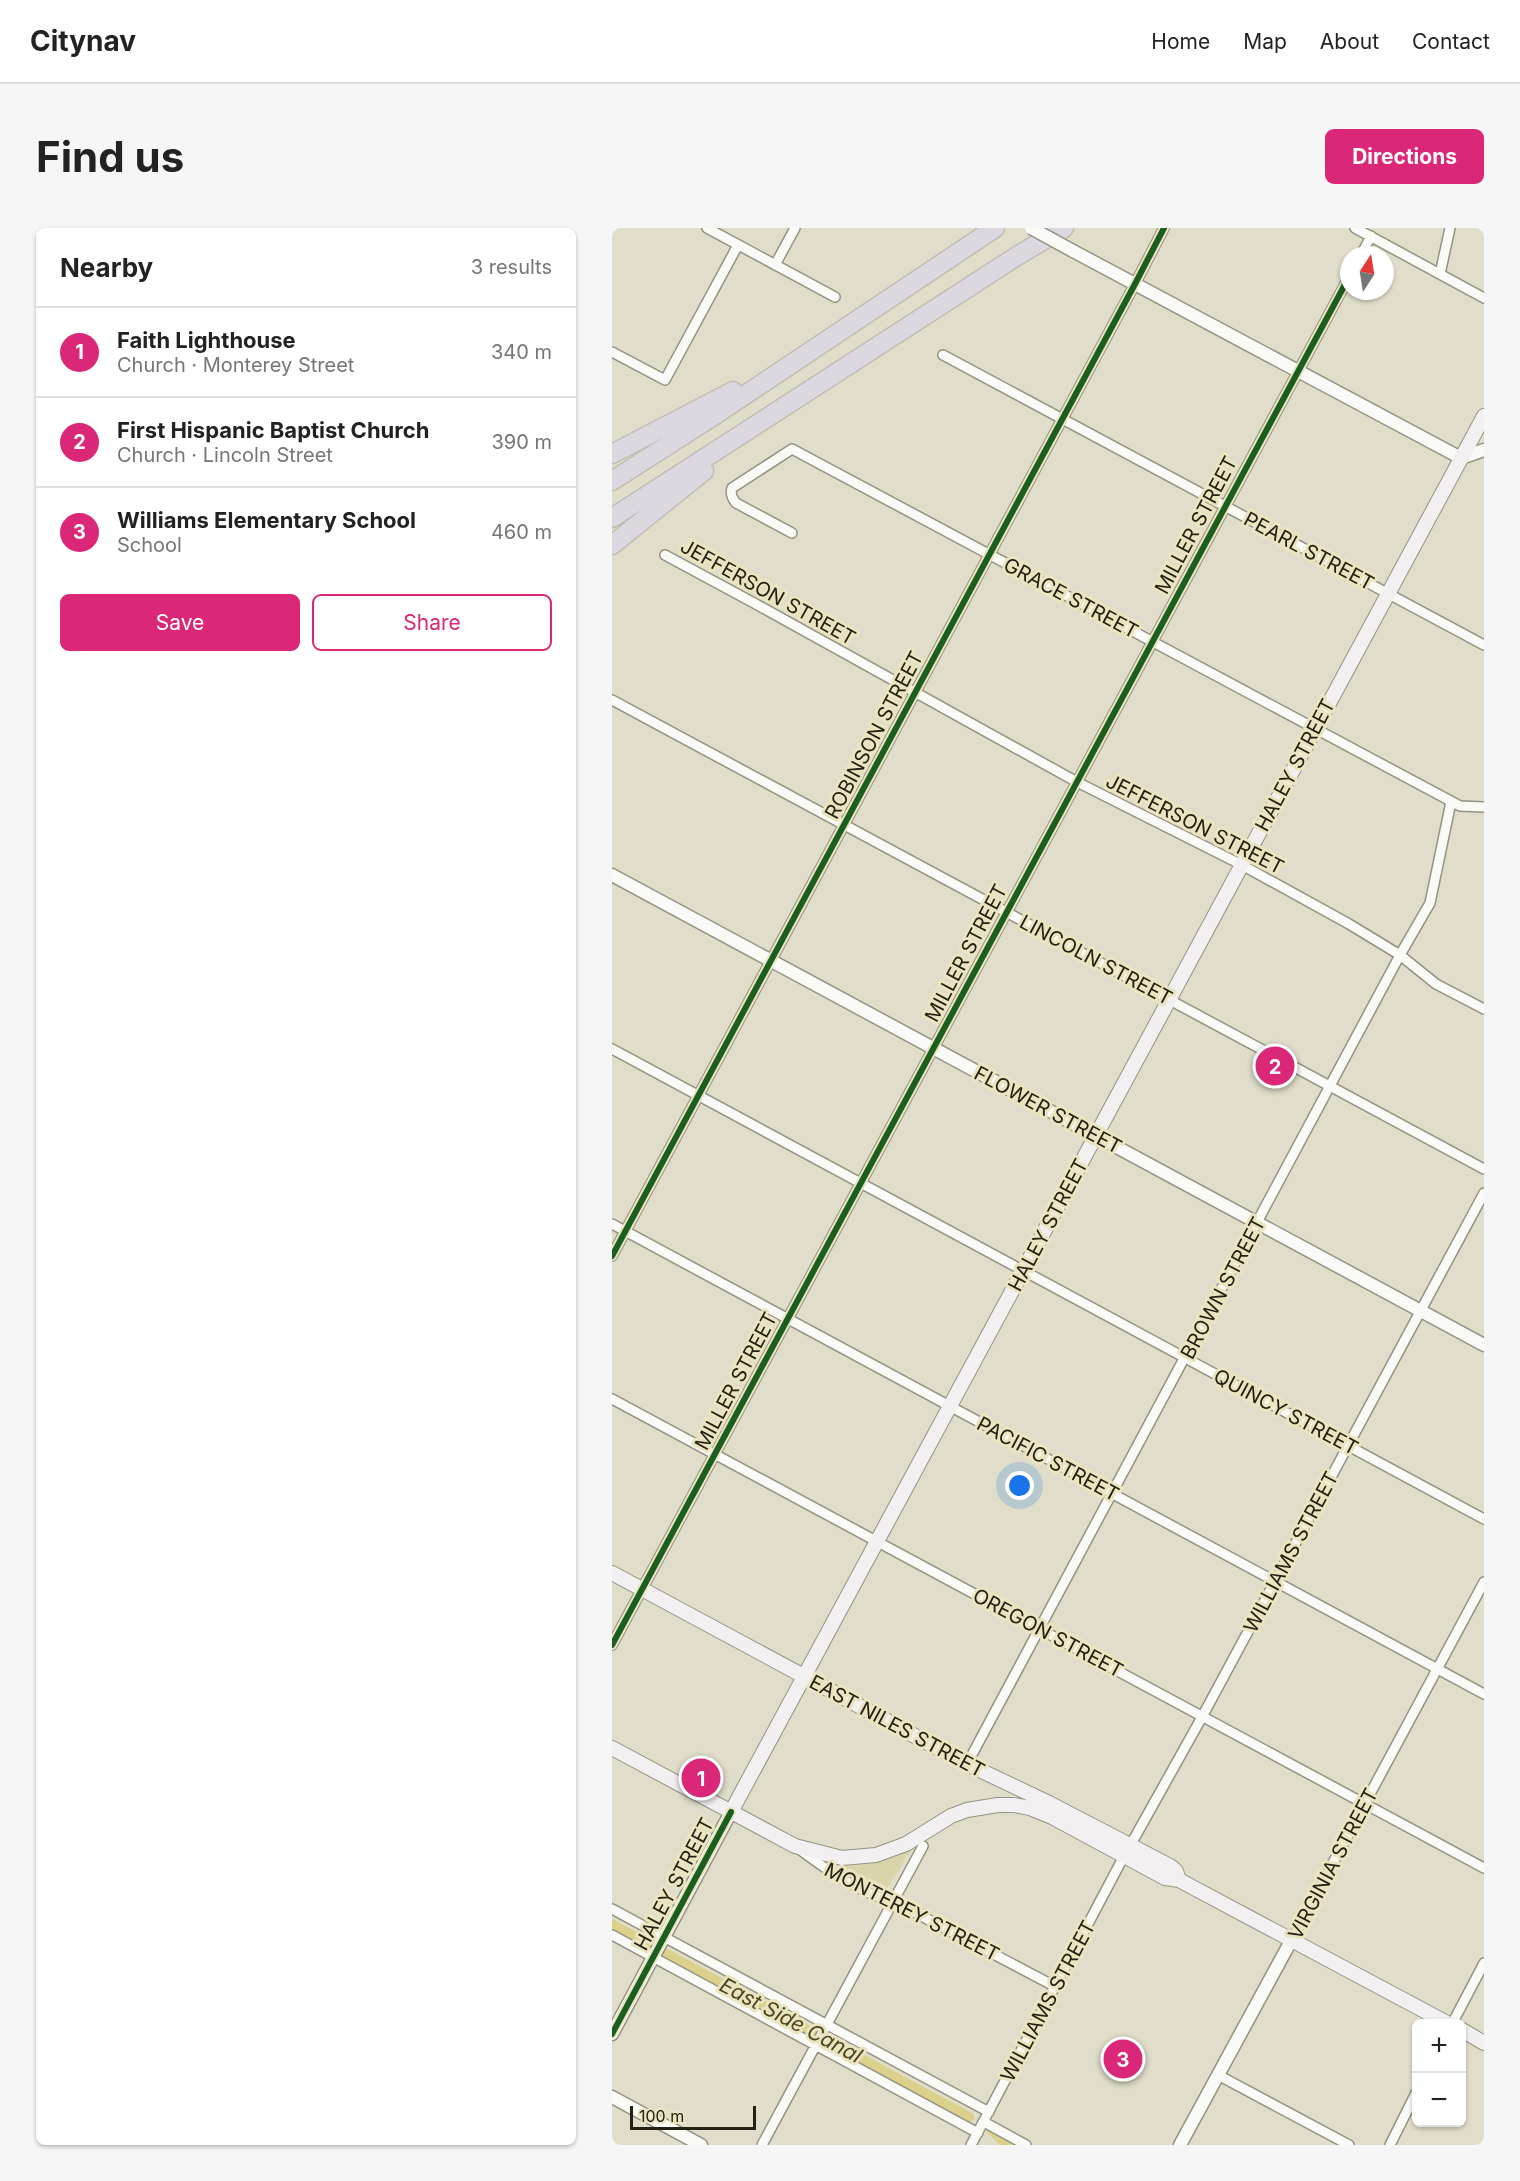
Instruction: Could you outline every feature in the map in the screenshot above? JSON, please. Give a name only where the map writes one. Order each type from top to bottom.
[{"type":"highway","points":[[612,481],[995,228]]},
{"type":"highway","points":[[612,518],[1017,256],[1064,228]]},
{"type":"highway","points":[[612,454],[804,354]]},
{"type":"highway","points":[[612,545],[784,408]]},
{"type":"main road","name":"HALEY STREET","points":[[731,1812],[1484,416]]},
{"type":"main road","name":"EAST NILES STREET","points":[[612,1573],[967,1764],[1048,1803],[1127,1851],[1165,1878],[1179,1880],[1441,2019]]},
{"type":"main road","name":"MONTEREY STREET","points":[[612,1748],[795,1846]]},
{"type":"main road","name":"EAST NILES STREET","points":[[795,1846],[842,1858],[876,1855],[906,1844],[951,1816],[967,1810],[1014,1805],[1039,1811],[1127,1851]]},
{"type":"main road","points":[[1466,2034],[1484,2043]]},
{"type":"street","points":[[707,228],[835,297]]},
{"type":"street","points":[[775,265],[795,228]]},
{"type":"street","points":[[1031,228],[1461,458],[1484,450]]},
{"type":"street","name":"ROBINSON STREET","points":[[612,1256],[1164,228]]},
{"type":"street","points":[[1355,228],[1484,298]]},
{"type":"street","points":[[1440,274],[1450,228]]},
{"type":"street","points":[[1366,246],[1371,236]]},
{"type":"street","points":[[612,352],[665,380],[738,245]]},
{"type":"street","name":"MILLER STREET","points":[[612,1645],[1340,294]]},
{"type":"street","name":"PEARL STREET","points":[[943,355],[1484,645]]},
{"type":"street","name":"GRACE STREET","points":[[792,533],[736,503],[732,499],[731,492],[732,488],[792,449],[1451,802],[1460,806],[1484,807]]},
{"type":"street","name":"JEFFERSON STREET","points":[[664,555],[1077,782],[1242,865],[1349,924],[1400,955],[1436,984],[1484,1009]]},
{"type":"street","name":"LINCOLN STREET","points":[[612,700],[1484,1169]]},
{"type":"street","name":"BROWN STREET","points":[[967,1764],[1430,903],[1451,802]]},
{"type":"street","name":"FLOWER STREET","points":[[612,875],[1484,1345]]},
{"type":"street","name":"QUINCY STREET","points":[[612,1050],[1484,1519]]},
{"type":"street","name":"WILLIAMS STREET","points":[[971,2145],[1127,1851],[1202,1717],[1484,1193]]},
{"type":"street","name":"PACIFIC STREET","points":[[612,1224],[1484,1694]]},
{"type":"street","name":"OREGON STREET","points":[[612,1399],[1484,1868]]},
{"type":"street","name":"VIRGINIA STREET","points":[[1180,2145],[1484,1582]]},
{"type":"street","name":"HALEY STREET","points":[[612,2034],[731,1812]]},
{"type":"street","name":"MONTEREY STREET","points":[[795,1846],[826,1869],[879,1898],[893,1901],[1056,1987]]},
{"type":"street","points":[[762,2145],[923,1846]]},
{"type":"street","points":[[612,1909],[989,2112]]},
{"type":"street","points":[[612,1935],[978,2133]]},
{"type":"street","points":[[1453,2019],[1484,1963]]},
{"type":"street","points":[[1218,2075],[1349,2145]]},
{"type":"street","points":[[612,2097],[701,2145]]},
{"type":"street","points":[[1390,2145],[1412,2101]]},
{"type":"street","points":[[984,2122],[1026,2145]]},
{"type":"shaded area","points":[[913,1848],[885,1892],[836,1865],[857,1866],[876,1863]]},
{"type":"waterway","name":"East Side Canal","points":[[612,1924],[970,2117]]},
{"type":"waterway","name":"East Side Canal","points":[[991,2130],[1006,2145]]},
{"type":"cycle path","points":[[612,1256],[1164,228]]},
{"type":"cycle path","points":[[612,1645],[1340,294]]},
{"type":"cycle path","points":[[612,2034],[731,1812]]},
{"type":"place","name":"First Hispanic Baptist Church","points":[[1275,1066]]},
{"type":"place","name":"Faith Lighthouse","points":[[701,1778]]},
{"type":"place","name":"Williams Elementary School","points":[[1123,2059]]}]
